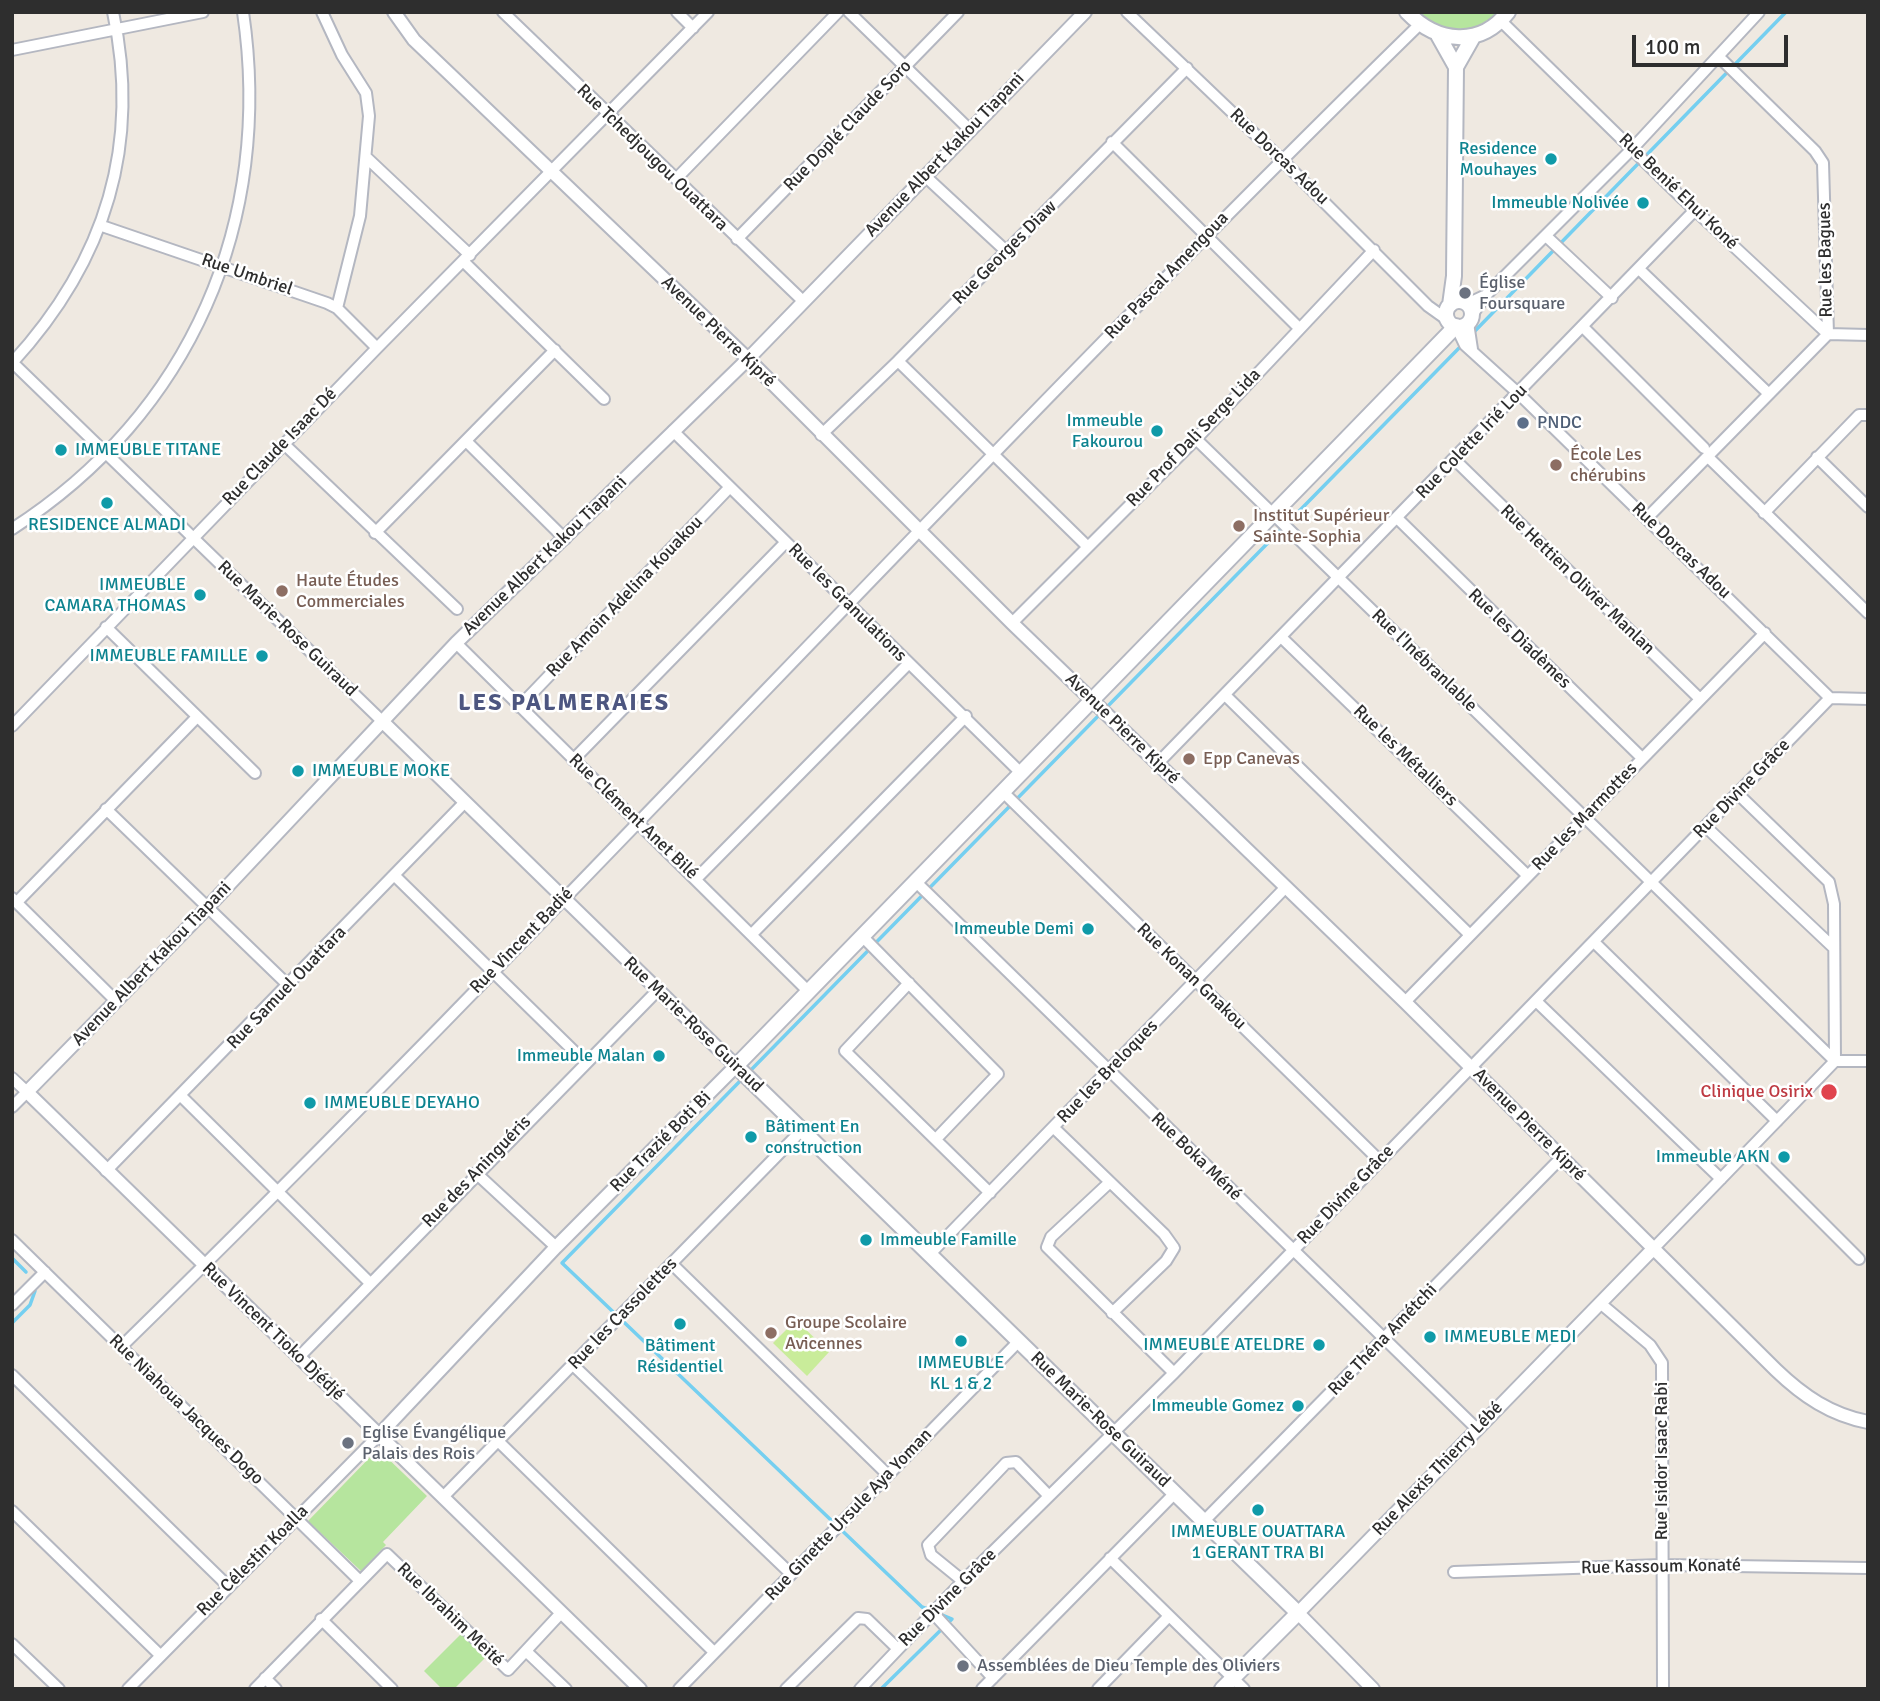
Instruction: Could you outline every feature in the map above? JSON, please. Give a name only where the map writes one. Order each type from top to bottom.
[{"type":"main road","points":[[1407,12],[1419,25],[1438,35],[1473,37]]},
{"type":"main road","points":[[1462,324],[1454,276],[1456,67],[1473,37],[1504,17]]},
{"type":"main road","points":[[1438,35],[1456,67]]},
{"type":"main road","name":"Rue Trazié Boti Bi","points":[[736,1066],[1004,793],[1091,700],[1462,324]]},
{"type":"main road","name":"Rue Marie-Rose Guiraud","points":[[736,1066],[1298,1613]]},
{"type":"main road","name":"Rue Alexis Thierry Lébé","points":[[1233,1685],[1298,1613]]},
{"type":"street","points":[[12,363],[56,310],[102,226],[120,129],[117,29],[113,12]]},
{"type":"street","points":[[12,50],[203,12]]},
{"type":"street","points":[[12,529],[60,496],[107,453],[182,355],[224,266],[242,181],[251,106],[243,12]]},
{"type":"street","points":[[322,12],[342,55],[366,93],[369,116],[368,158],[360,216],[337,309]]},
{"type":"street","name":"Avenue Pierre Kipré","points":[[394,12],[414,40],[748,359],[821,435],[1012,623],[1405,1002],[1801,1393],[1831,1411],[1868,1422]]},
{"type":"street","name":"Rue Tchedjougou Ouattara","points":[[503,12],[803,301]]},
{"type":"street","points":[[677,12],[693,28]]},
{"type":"street","name":"Rue Claude Isaac Dé","points":[[12,726],[550,170],[708,12]]},
{"type":"street","points":[[676,179],[838,12]]},
{"type":"street","points":[[849,12],[969,128]]},
{"type":"street","name":"Rue Doplé Claude Soro","points":[[737,240],[958,12]]},
{"type":"street","name":"Avenue Albert Kakou Tiapani","points":[[12,1107],[207,908],[456,643],[748,359],[969,128],[1085,12]]},
{"type":"street","name":"Rue Dorcas Adou","points":[[1127,12],[1282,160],[1428,306],[1462,324],[1519,394],[1830,698]]},
{"type":"street","points":[[1462,324],[1487,294],[1633,148],[1759,12]]},
{"type":"street","name":"Rue Benié Ehui Koné","points":[[1504,17],[1695,210],[1828,334]]},
{"type":"street","name":"Rue Pascal Amengoua","points":[[919,531],[1282,160],[1419,25]]},
{"type":"street","name":"Rue les Bagues","points":[[1647,518],[1706,453],[1828,334],[1823,163],[1815,151],[1718,56]]},
{"type":"street","name":"Rue Georges Diaw","points":[[821,435],[898,362],[1187,68]]},
{"type":"street","points":[[1112,142],[1299,328]]},
{"type":"street","points":[[368,158],[604,399]]},
{"type":"street","points":[[925,176],[1006,251]]},
{"type":"street","name":"Rue Colette Irié Lou","points":[[1158,763],[1640,271],[1695,210]]},
{"type":"street","name":"Rue Umbriel","points":[[102,226],[224,266],[337,309],[377,348]]},
{"type":"street","points":[[1546,236],[1612,298]]},
{"type":"street","name":"Rue Prof Dali Serge Lida","points":[[1012,623],[1196,439],[1374,250]]},
{"type":"street","points":[[1640,271],[1769,394]]},
{"type":"street","points":[[1583,327],[1764,513],[1868,612]]},
{"type":"street","points":[[1828,334],[1868,335]]},
{"type":"street","points":[[375,533],[555,350]]},
{"type":"street","points":[[898,362],[1088,547]]},
{"type":"street","name":"Rue Marie-Rose Guiraud","points":[[12,363],[736,1066]]},
{"type":"street","points":[[1764,513],[1858,415],[1868,415]]},
{"type":"street","name":"Rue les Granulations","points":[[673,431],[908,664],[966,716],[1022,774]]},
{"type":"street","name":"Rue l'Inébranlable","points":[[1196,439],[1835,1061]]},
{"type":"street","points":[[467,441],[565,539]]},
{"type":"street","points":[[284,444],[457,609]]},
{"type":"street","points":[[1817,457],[1868,507]]},
{"type":"street","name":"Rue Hettien Olivier Manlan","points":[[1455,460],[1700,699]]},
{"type":"street","name":"Rue Amoin Adelina Kouakou","points":[[519,707],[730,487]]},
{"type":"street","name":"Rue les Diadèmes","points":[[1397,518],[1642,758]]},
{"type":"street","name":"Rue Vincent Badié","points":[[121,1347],[279,1191],[919,531]]},
{"type":"street","points":[[573,760],[786,542]]},
{"type":"street","points":[[106,627],[255,773]]},
{"type":"street","name":"Rue les Marmottes","points":[[1405,1002],[1765,633]]},
{"type":"street","name":"Rue les Métalliers","points":[[1281,637],[1528,876]]},
{"type":"street","name":"Rue Clément Anet Bilé","points":[[456,643],[809,992]]},
{"type":"street","points":[[696,879],[908,664]]},
{"type":"street","points":[[1225,695],[1470,935]]},
{"type":"street","points":[[1830,698],[1868,699]]},
{"type":"street","name":"Rue Divine Grâce","points":[[860,1689],[963,1581],[1174,1373],[1830,698]]},
{"type":"street","points":[[752,933],[966,716]]},
{"type":"street","points":[[116,1001],[14,900],[196,718]]},
{"type":"street","name":"Rue Konan Gnakou","points":[[1004,793],[1379,1160]]},
{"type":"street","points":[[1653,1249],[1835,1061],[1834,904],[1829,882],[1738,794]]},
{"type":"street","name":"Rue Samuel Ouattara","points":[[106,1171],[289,986],[465,802]]},
{"type":"street","points":[[106,809],[289,986]]},
{"type":"street","points":[[1706,827],[1834,948]]},
{"type":"street","points":[[395,876],[585,1062]]},
{"type":"street","name":"Rue Boka Méné","points":[[916,882],[1477,1429]]},
{"type":"street","name":"Rue les Breloques","points":[[929,1255],[1285,888]]},
{"type":"street","points":[[863,937],[998,1074],[936,1139]]},
{"type":"street","points":[[1594,942],[1777,1121]]},
{"type":"street","points":[[909,983],[845,1051],[990,1193]]},
{"type":"street","name":"Rue des Aninguéris","points":[[299,1357],[369,1282],[658,990]]},
{"type":"street","points":[[1536,1001],[1721,1179]]},
{"type":"street","points":[[1835,1061],[1868,1061]]},
{"type":"street","name":"Rue Trazié Boti Bi","points":[[379,1435],[556,1247],[736,1066]]},
{"type":"street","points":[[12,1078],[27,1092]]},
{"type":"street","name":"Rue Vincent Tioko Djédjé","points":[[27,1092],[443,1497],[558,1616],[640,1689]]},
{"type":"street","points":[[181,1096],[369,1282]]},
{"type":"street","points":[[1054,1128],[1164,1234],[1174,1248],[1166,1261],[1112,1313]]},
{"type":"street","name":"Rue les Cassolettes","points":[[443,1497],[802,1130]]},
{"type":"street","points":[[1749,1150],[1859,1259]]},
{"type":"street","name":"Rue Théna Amétchi","points":[[1204,1521],[1561,1158]]},
{"type":"street","points":[[476,1173],[556,1247]]},
{"type":"street","points":[[1110,1182],[1051,1237],[1046,1247],[1174,1373]]},
{"type":"street","name":"Rue Niahoua Jacques Dogo","points":[[12,1240],[359,1580]]},
{"type":"street","name":"Rue Alexis Thierry Lébé","points":[[1298,1613],[1653,1249]]},
{"type":"street","points":[[672,1264],[888,1475]]},
{"type":"street","points":[[12,1305],[45,1272]]},
{"type":"street","name":"Rue Isidor Isaac Rabi","points":[[1600,1303],[1650,1345],[1662,1363],[1663,1689]]},
{"type":"street","name":"Rue Ginette Ursule Aya Yoman","points":[[679,1689],[1018,1342]]},
{"type":"street","points":[[573,1365],[791,1574]]},
{"type":"street","points":[[12,1375],[228,1586]]},
{"type":"street","name":"Rue Célestin Koalla","points":[[128,1689],[295,1517],[379,1435]]},
{"type":"street","points":[[498,1441],[714,1652]]},
{"type":"street","points":[[963,1581],[931,1556],[928,1545],[1006,1463],[1016,1462],[1049,1496]]},
{"type":"street","points":[[982,1689],[1175,1493]]},
{"type":"street","points":[[12,1511],[160,1655]]},
{"type":"street","name":"Rue Ibrahim Meité","points":[[255,1689],[387,1554],[508,1670],[558,1616]]},
{"type":"street","points":[[1110,1558],[1233,1685]]},
{"type":"street","name":"Rue Kassoum Konaté","points":[[1454,1572],[1662,1565],[1868,1567]]},
{"type":"street","points":[[933,1613],[993,1678]]},
{"type":"street","name":"Rue Marie-Rose Guiraud","points":[[1298,1613],[1373,1689]]},
{"type":"street","points":[[1098,1689],[1169,1616]]},
{"type":"street","points":[[786,1689],[858,1618],[867,1619],[898,1649]]},
{"type":"street","points":[[321,1619],[392,1689]]},
{"type":"street","points":[[12,1644],[59,1689]]},
{"type":"street","points":[[526,1651],[566,1689]]},
{"type":"street","points":[[265,1678],[276,1689]]},
{"type":"green space","points":[[1419,12],[1498,12],[1479,25],[1458,29],[1438,25]]},
{"type":"green space","points":[[796,1320],[829,1352],[807,1376],[773,1343]]},
{"type":"green space","points":[[378,1449],[427,1496],[383,1542],[386,1545],[361,1571],[308,1521]]},
{"type":"green space","points":[[462,1633],[486,1657],[454,1689],[442,1689],[424,1671]]},
{"type":"waterway","points":[[1472,334],[1786,12]]},
{"type":"waterway","points":[[749,1072],[1462,345]]},
{"type":"waterway","points":[[744,1077],[562,1263],[922,1607],[933,1611]]},
{"type":"waterway","points":[[12,1258],[26,1272]]},
{"type":"waterway","points":[[12,1323],[30,1305],[35,1291]]},
{"type":"waterway","points":[[881,1689],[952,1619],[940,1614]]},
{"type":"place","name":"Residence Mouhayes","points":[[1551,159]]},
{"type":"place","name":"Immeuble Nolivée","points":[[1643,203]]},
{"type":"place","name":"Église Foursquare","points":[[1465,293]]},
{"type":"place","name":"PNDC","points":[[1523,423]]},
{"type":"place","name":"Immeuble Fakourou","points":[[1157,431]]},
{"type":"place","name":"IMMEUBLE TITANE","points":[[61,450]]},
{"type":"place","name":"École Les chérubins","points":[[1556,465]]},
{"type":"place","name":"RESIDENCE ALMADI","points":[[107,503]]},
{"type":"place","name":"Institut Supérieur Sainte-Sophia","points":[[1239,526]]},
{"type":"place","name":"Haute Études Commerciales","points":[[282,591]]},
{"type":"place","name":"IMMEUBLE CAMARA THOMAS","points":[[200,595]]},
{"type":"place","name":"IMMEUBLE FAMILLE","points":[[262,656]]},
{"type":"place","name":"Epp Canevas","points":[[1189,759]]},
{"type":"place","name":"IMMEUBLE MOKE","points":[[298,771]]},
{"type":"place","name":"Immeuble Demi","points":[[1088,929]]},
{"type":"place","name":"Immeuble Malan","points":[[659,1056]]},
{"type":"place","name":"Clinique Osirix","points":[[1829,1092]]},
{"type":"place","name":"IMMEUBLE DEYAHO","points":[[310,1103]]},
{"type":"place","name":"Bâtiment En construction","points":[[751,1137]]},
{"type":"place","name":"Immeuble AKN","points":[[1784,1157]]},
{"type":"place","name":"Immeuble Famille","points":[[866,1240]]},
{"type":"place","name":"Bâtiment Résidentiel","points":[[680,1324]]},
{"type":"place","name":"Groupe Scolaire Avicennes","points":[[771,1333]]},
{"type":"place","name":"IMMEUBLE MEDI","points":[[1430,1337]]},
{"type":"place","name":"IMMEUBLE KL 1 & 2","points":[[961,1341]]},
{"type":"place","name":"IMMEUBLE ATELDRE","points":[[1319,1345]]},
{"type":"place","name":"Immeuble Gomez","points":[[1298,1406]]},
{"type":"place","name":"Eglise Évangélique Palais des Rois","points":[[348,1443]]},
{"type":"place","name":"IMMEUBLE OUATTARA 1 GERANT TRA BI","points":[[1258,1510]]},
{"type":"place","name":"Assemblées de Dieu Temple des Oliviers","points":[[963,1666]]},
{"type":"district","name":"LES PALMERAIES","points":[[564,704]]}]
